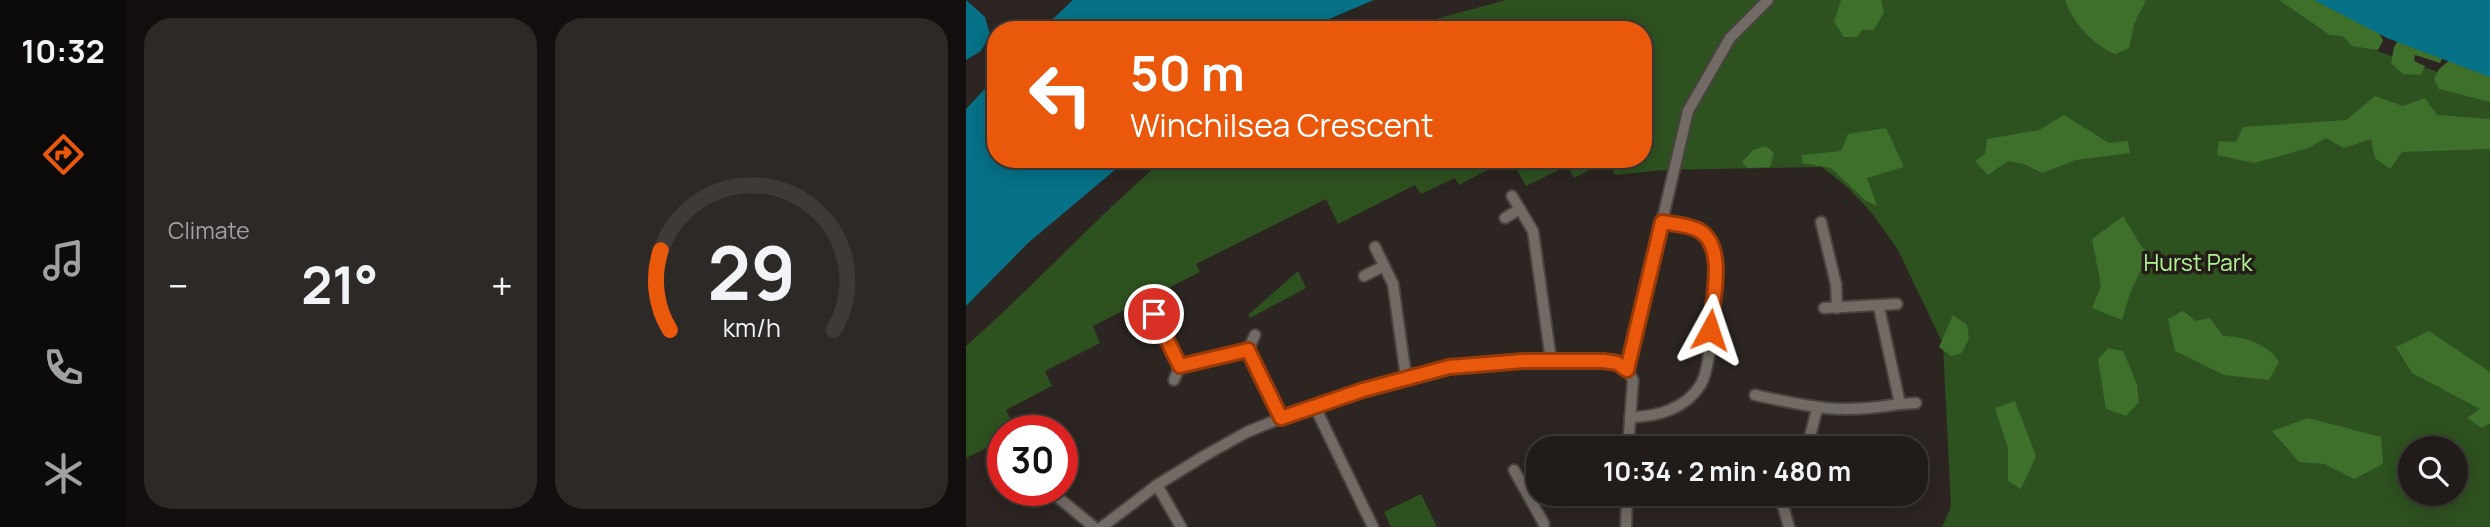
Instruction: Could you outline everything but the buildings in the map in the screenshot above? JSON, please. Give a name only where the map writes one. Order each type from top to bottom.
[{"type":"street","points":[[1627,370],[1688,111],[1730,38],[1768,0]]},
{"type":"street","points":[[1512,197],[1533,231],[1551,360]]},
{"type":"street","points":[[1505,218],[1520,209]]},
{"type":"street","points":[[1630,417],[1654,417],[1667,412],[1700,385],[1706,368],[1715,256],[1710,240],[1699,230],[1662,222]]},
{"type":"street","points":[[1821,222],[1836,284],[1837,308]]},
{"type":"street","points":[[1375,247],[1393,284],[1406,377]]},
{"type":"street","points":[[1364,275],[1384,266]]},
{"type":"street","points":[[1824,308],[1897,304]]},
{"type":"street","points":[[1879,307],[1900,404]]},
{"type":"street","points":[[1154,314],[1180,366],[1174,380]]},
{"type":"street","points":[[1248,350],[1255,335]]},
{"type":"street","points":[[1180,366],[1248,350]]},
{"type":"street","points":[[1248,350],[1281,418]]},
{"type":"street","points":[[1102,527],[1157,485],[1203,456],[1281,418],[1406,377],[1468,364],[1551,360],[1617,363],[1627,370],[1633,380],[1629,436]]},
{"type":"street","points":[[1755,395],[1816,409],[1844,411],[1916,403]]},
{"type":"street","points":[[1314,405],[1373,527]]},
{"type":"street","points":[[1810,436],[1816,409]]},
{"type":"street","points":[[1514,470],[1526,484]]},
{"type":"street","points":[[1157,485],[1181,527]]},
{"type":"street","points":[[1068,506],[1094,527]]},
{"type":"street","points":[[1538,506],[1544,524]]},
{"type":"street","points":[[1626,527],[1627,506]]},
{"type":"street","points":[[1783,506],[1789,527]]},
{"type":"green space","name":"Hurst Park","points":[[1506,0],[2281,0],[2380,52],[2490,90],[2490,527],[1942,527],[1951,507],[1943,344],[1898,250],[1871,212],[1846,186],[1822,167],[1665,170],[1615,175],[1611,168],[1652,168],[1652,21],[1428,21]]},
{"type":"green space","points":[[1841,0],[1881,0],[1884,12],[1874,30],[1862,30],[1857,37],[1844,37],[1834,22]]},
{"type":"green space","points":[[2065,0],[2146,0],[2134,24],[2129,48],[2115,54],[2099,45],[2085,32],[2073,17]]},
{"type":"green space","points":[[2279,0],[2328,0],[2374,22],[2383,41],[2378,50],[2352,46],[2343,36],[2330,35]]},
{"type":"green space","points":[[2402,34],[2445,53],[2440,63],[2415,55],[2414,61],[2425,66],[2421,75],[2403,74],[2391,63],[2394,47]]},
{"type":"green space","points":[[2451,59],[2490,67],[2490,102],[2439,89],[2434,79],[2439,69]]},
{"type":"green space","points":[[2375,96],[2403,106],[2425,98],[2437,115],[2490,119],[2490,149],[2402,152],[2390,169],[2375,158],[2371,139],[2344,148],[2326,138],[2309,148],[2254,163],[2217,155],[2219,141],[2236,142],[2243,127],[2346,120]]},
{"type":"green space","points":[[2064,115],[2109,143],[2128,141],[2130,153],[2076,160],[2042,173],[2024,164],[2008,161],[1988,175],[1975,161],[1985,154],[1987,139],[2039,130]]},
{"type":"green space","points":[[1886,128],[1904,167],[1867,178],[1877,206],[1866,201],[1831,168],[1802,163],[1802,155],[1841,151],[1848,134]]},
{"type":"green space","points":[[1766,146],[1774,153],[1770,167],[1747,168],[1742,162],[1753,150]]},
{"type":"green space","points":[[1154,168],[1491,168],[1459,185],[1455,178],[1421,194],[1415,185],[1338,224],[1326,199],[1196,264],[1200,272],[1093,326],[1100,343],[1045,371],[1052,386],[1006,410],[1008,415],[987,415],[987,448],[966,458],[966,346]]},
{"type":"green space","name":"Hurst Park","points":[[1516,168],[1563,168],[1526,186]]},
{"type":"green space","name":"Hurst Park","points":[[1568,168],[1593,168],[1574,178]]},
{"type":"green space","points":[[2123,216],[2141,246],[2149,253],[2130,293],[2122,320],[2092,308],[2101,286],[2092,239]]},
{"type":"green space","points":[[1298,271],[1306,288],[1250,318],[1248,315]]},
{"type":"green space","points":[[2183,311],[2196,321],[2210,318],[2223,336],[2246,339],[2269,350],[2279,362],[2269,380],[2224,375],[2175,351],[2168,319]]},
{"type":"green space","points":[[1953,315],[1967,325],[1969,338],[1962,353],[1951,356],[1939,347]]},
{"type":"green space","points":[[2429,331],[2490,372],[2490,423],[2482,428],[2467,418],[2480,409],[2412,373],[2396,347]]},
{"type":"green space","points":[[2108,348],[2123,351],[2137,384],[2139,402],[2126,416],[2106,409],[2098,359]]},
{"type":"green space","points":[[2015,401],[2036,456],[2021,489],[2008,481],[2008,448],[1995,408]]},
{"type":"green space","points":[[2308,418],[2381,437],[2383,464],[2354,479],[2325,464],[2299,462],[2272,431]]},
{"type":"green space","points":[[1421,494],[1437,527],[1391,527],[1384,512]]},
{"type":"water","points":[[966,0],[985,17],[987,40],[981,51],[966,60]]},
{"type":"water","points":[[1073,0],[1374,0],[1324,21],[1051,21]]},
{"type":"water","points":[[2314,0],[2490,0],[2490,77],[2387,38]]},
{"type":"water","points":[[987,87],[987,168],[1117,168],[1028,243],[966,306],[966,109]]},
{"type":"route","points":[[1154,314],[1180,366],[1248,350],[1281,418],[1406,377],[1468,364],[1551,360],[1604,361],[1617,363],[1627,370],[1662,222],[1699,230],[1710,240],[1715,256],[1710,330]]}]
